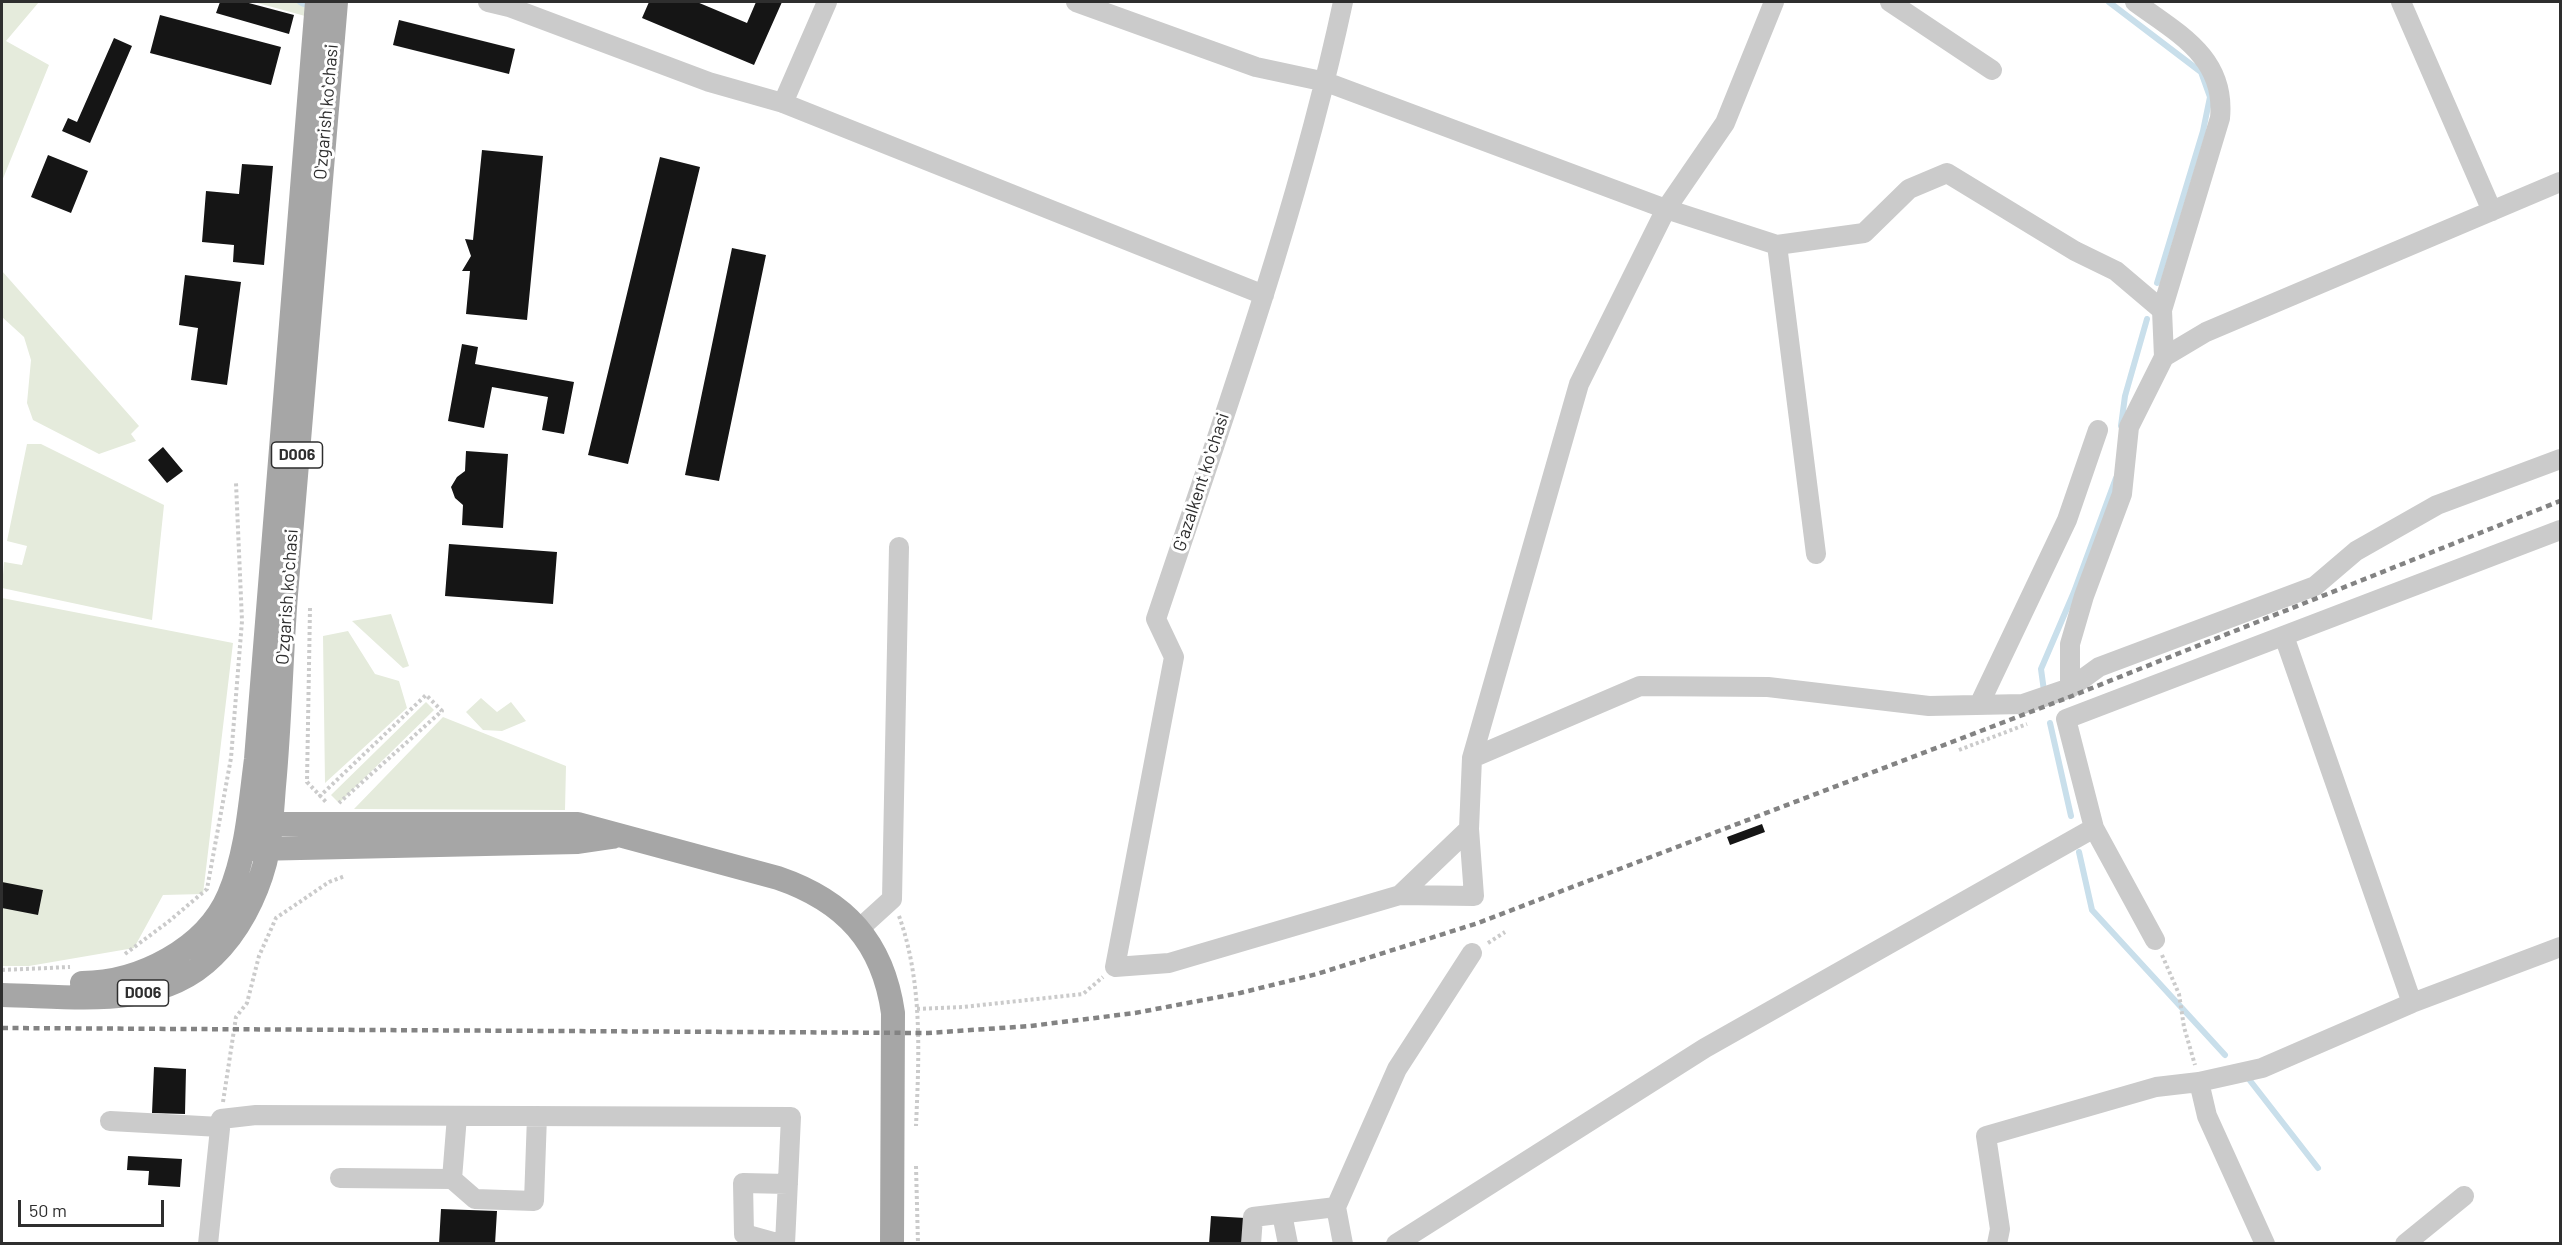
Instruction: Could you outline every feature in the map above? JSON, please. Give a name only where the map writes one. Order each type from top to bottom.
[{"type":"main road","name":"Oʻzgarish koʻchasi","points":[[2,983],[92,983],[133,974],[162,962],[197,938],[224,906],[235,880],[247,824],[256,759],[317,2]]},
{"type":"main road","name":"Oʻzgarish koʻchasi","points":[[2,995],[119,996],[149,992],[187,977],[212,958],[238,924],[259,884],[271,824],[304,364],[336,2]]},
{"type":"main road","points":[[247,824],[578,824],[795,884],[832,904],[859,929],[873,946],[884,968],[893,1012],[892,1244]]},
{"type":"main road","points":[[242,849],[578,842],[620,835]]},
{"type":"street","points":[[488,2],[509,7],[709,82],[783,103],[1263,295]]},
{"type":"street","points":[[783,103],[827,2]]},
{"type":"street","points":[[1076,2],[1256,68],[1326,82],[1666,208],[1777,245],[1864,233],[1909,189],[1947,173],[2075,251],[2116,271],[2162,310]]},
{"type":"street","name":"Gʻazalkent koʻchasi","points":[[1115,967],[1174,657],[1156,619],[1263,295],[1326,82],[1343,2]]},
{"type":"street","points":[[1115,967],[1169,963],[1400,895],[1474,896],[1469,830],[1472,758],[1579,384],[1666,208],[1725,123],[1774,2]]},
{"type":"street","points":[[1890,2],[1992,70]]},
{"type":"street","points":[[2070,688],[2070,644],[2084,596],[2122,494],[2129,428],[2164,357],[2162,310],[2220,118],[2222,99],[2209,63],[2196,48],[2135,2]]},
{"type":"street","points":[[2401,2],[2492,211]]},
{"type":"street","points":[[2164,357],[2206,332],[2560,182]]},
{"type":"street","points":[[1777,245],[1816,554]]},
{"type":"street","points":[[1979,705],[2067,520],[2098,430]]},
{"type":"street","points":[[1472,758],[1640,686],[1768,687],[1929,706],[2024,704],[2070,688],[2099,667],[2314,586],[2356,551],[2437,505],[2560,459]]},
{"type":"street","points":[[2155,940],[2094,828],[2066,719],[2560,530]]},
{"type":"street","points":[[859,929],[892,899],[899,547]]},
{"type":"street","points":[[2284,636],[2412,1003]]},
{"type":"street","points":[[1396,1244],[1705,1048],[2094,828]]},
{"type":"street","points":[[1400,895],[1469,830]]},
{"type":"street","points":[[1997,1244],[2000,1228],[1986,1136],[2156,1087],[2199,1082],[2262,1068],[2412,1003],[2560,947]]},
{"type":"street","points":[[1343,1244],[1336,1207],[1397,1068],[1472,953]]},
{"type":"street","points":[[2199,1082],[2208,1116],[2265,1244]]},
{"type":"street","points":[[110,1121],[220,1123],[256,1115],[791,1117],[785,1244]]},
{"type":"street","points":[[452,1179],[457,1116]]},
{"type":"street","points":[[340,1178],[452,1179],[475,1199],[534,1201],[537,1116]]},
{"type":"street","points":[[208,1244],[220,1123]]},
{"type":"street","points":[[780,1244],[744,1234],[743,1183],[788,1184]]},
{"type":"street","points":[[2405,1244],[2463,1196]]},
{"type":"street","points":[[1251,1244],[1253,1217],[1336,1207]]},
{"type":"street","points":[[1282,1214],[1288,1244]]},
{"type":"path","points":[[122,956],[207,889],[231,758],[243,621],[237,483]]},
{"type":"path","points":[[310,608],[307,782],[319,797],[340,809]]},
{"type":"path","points":[[319,797],[426,695],[442,711],[334,807]]},
{"type":"path","points":[[1959,750],[2034,721]]},
{"type":"path","points":[[220,1123],[236,1017],[247,1003],[260,956],[276,918],[329,882],[345,876]]},
{"type":"path","points":[[892,899],[903,929],[917,1009],[919,1050],[916,1131]]},
{"type":"path","points":[[2155,940],[2180,994],[2184,1027],[2199,1082]]},
{"type":"path","points":[[2,970],[77,966]]},
{"type":"path","points":[[917,1009],[963,1007],[1083,994],[1115,967]]},
{"type":"path","points":[[916,1154],[918,1244]]},
{"type":"green space","points":[[2,2],[39,2],[6,41],[49,65],[2,181]]},
{"type":"green space","points":[[254,2],[308,2],[305,16]]},
{"type":"green space","points":[[2,271],[139,426],[131,434],[136,441],[99,454],[33,420],[27,403],[31,360],[24,337],[2,317]]},
{"type":"green space","points":[[27,444],[41,444],[164,505],[152,620],[2,588],[4,562],[22,565],[27,546],[7,541]]},
{"type":"green space","points":[[2,598],[233,643],[203,894],[163,895],[134,948],[29,966],[2,966]]},
{"type":"green space","points":[[391,614],[409,666],[403,668],[352,621]]},
{"type":"green space","points":[[348,631],[375,674],[399,681],[407,708],[325,783],[323,636]]},
{"type":"green space","points":[[481,698],[497,712],[511,702],[526,721],[502,731],[483,730],[466,712]]},
{"type":"green space","points":[[426,702],[434,710],[339,803],[331,795]]},
{"type":"green space","points":[[443,717],[566,766],[565,810],[354,809]]},
{"type":"building","points":[[220,2],[245,2],[294,15],[289,34],[216,13]]},
{"type":"building","points":[[649,2],[697,2],[747,23],[756,2],[782,2],[754,65],[642,18]]},
{"type":"building","points":[[160,15],[281,47],[271,85],[150,53]]},
{"type":"building","points":[[399,20],[515,49],[509,74],[393,45]]},
{"type":"building","points":[[114,38],[132,46],[90,143],[62,131],[68,118],[77,122]]},
{"type":"building","points":[[482,150],[543,156],[527,320],[466,314],[470,271],[462,271],[471,256],[465,239],[473,240]]},
{"type":"building","points":[[48,155],[88,171],[71,213],[31,197]]},
{"type":"building","points":[[660,157],[700,167],[628,464],[588,455]]},
{"type":"building","points":[[242,164],[273,166],[264,265],[233,262],[234,245],[202,242],[206,191],[239,194]]},
{"type":"building","points":[[732,248],[766,255],[719,481],[685,475]]},
{"type":"building","points":[[185,275],[241,282],[227,385],[191,380],[198,328],[179,325]]},
{"type":"building","points":[[462,344],[478,347],[475,364],[574,382],[564,434],[542,430],[548,397],[492,387],[484,428],[448,421]]},
{"type":"building","points":[[163,447],[183,471],[167,483],[148,460]]},
{"type":"building","points":[[466,451],[508,454],[503,528],[462,525],[463,505],[455,498],[451,487],[457,477],[465,471]]},
{"type":"building","points":[[449,544],[557,552],[553,604],[445,596]]},
{"type":"building","points":[[1762,824],[1765,832],[1730,845],[1727,837]]},
{"type":"building","points":[[2,882],[43,890],[38,915],[2,908]]},
{"type":"building","points":[[154,1067],[186,1069],[185,1114],[152,1113]]},
{"type":"building","points":[[128,1156],[182,1159],[180,1187],[148,1185],[149,1171],[127,1170]]},
{"type":"building","points":[[441,1209],[497,1211],[495,1244],[439,1244]]},
{"type":"building","points":[[1211,1216],[1245,1218],[1243,1244],[1209,1244]]},
{"type":"waterway","points":[[300,2],[304,4]]},
{"type":"waterway","points":[[2109,2],[2201,72],[2210,97],[2203,131],[2157,283]]},
{"type":"waterway","points":[[2121,426],[2125,396],[2147,319]]},
{"type":"waterway","points":[[2044,691],[2041,669],[2074,592],[2116,478]]},
{"type":"waterway","points":[[2050,723],[2071,816]]},
{"type":"waterway","points":[[2079,852],[2092,910],[2225,1055]]},
{"type":"waterway","points":[[2248,1078],[2318,1168]]},
{"type":"railway","points":[[2,1028],[928,1033],[1030,1026],[1135,1013],[1240,993],[1317,974],[1478,923],[2067,698],[2560,501]]}]
